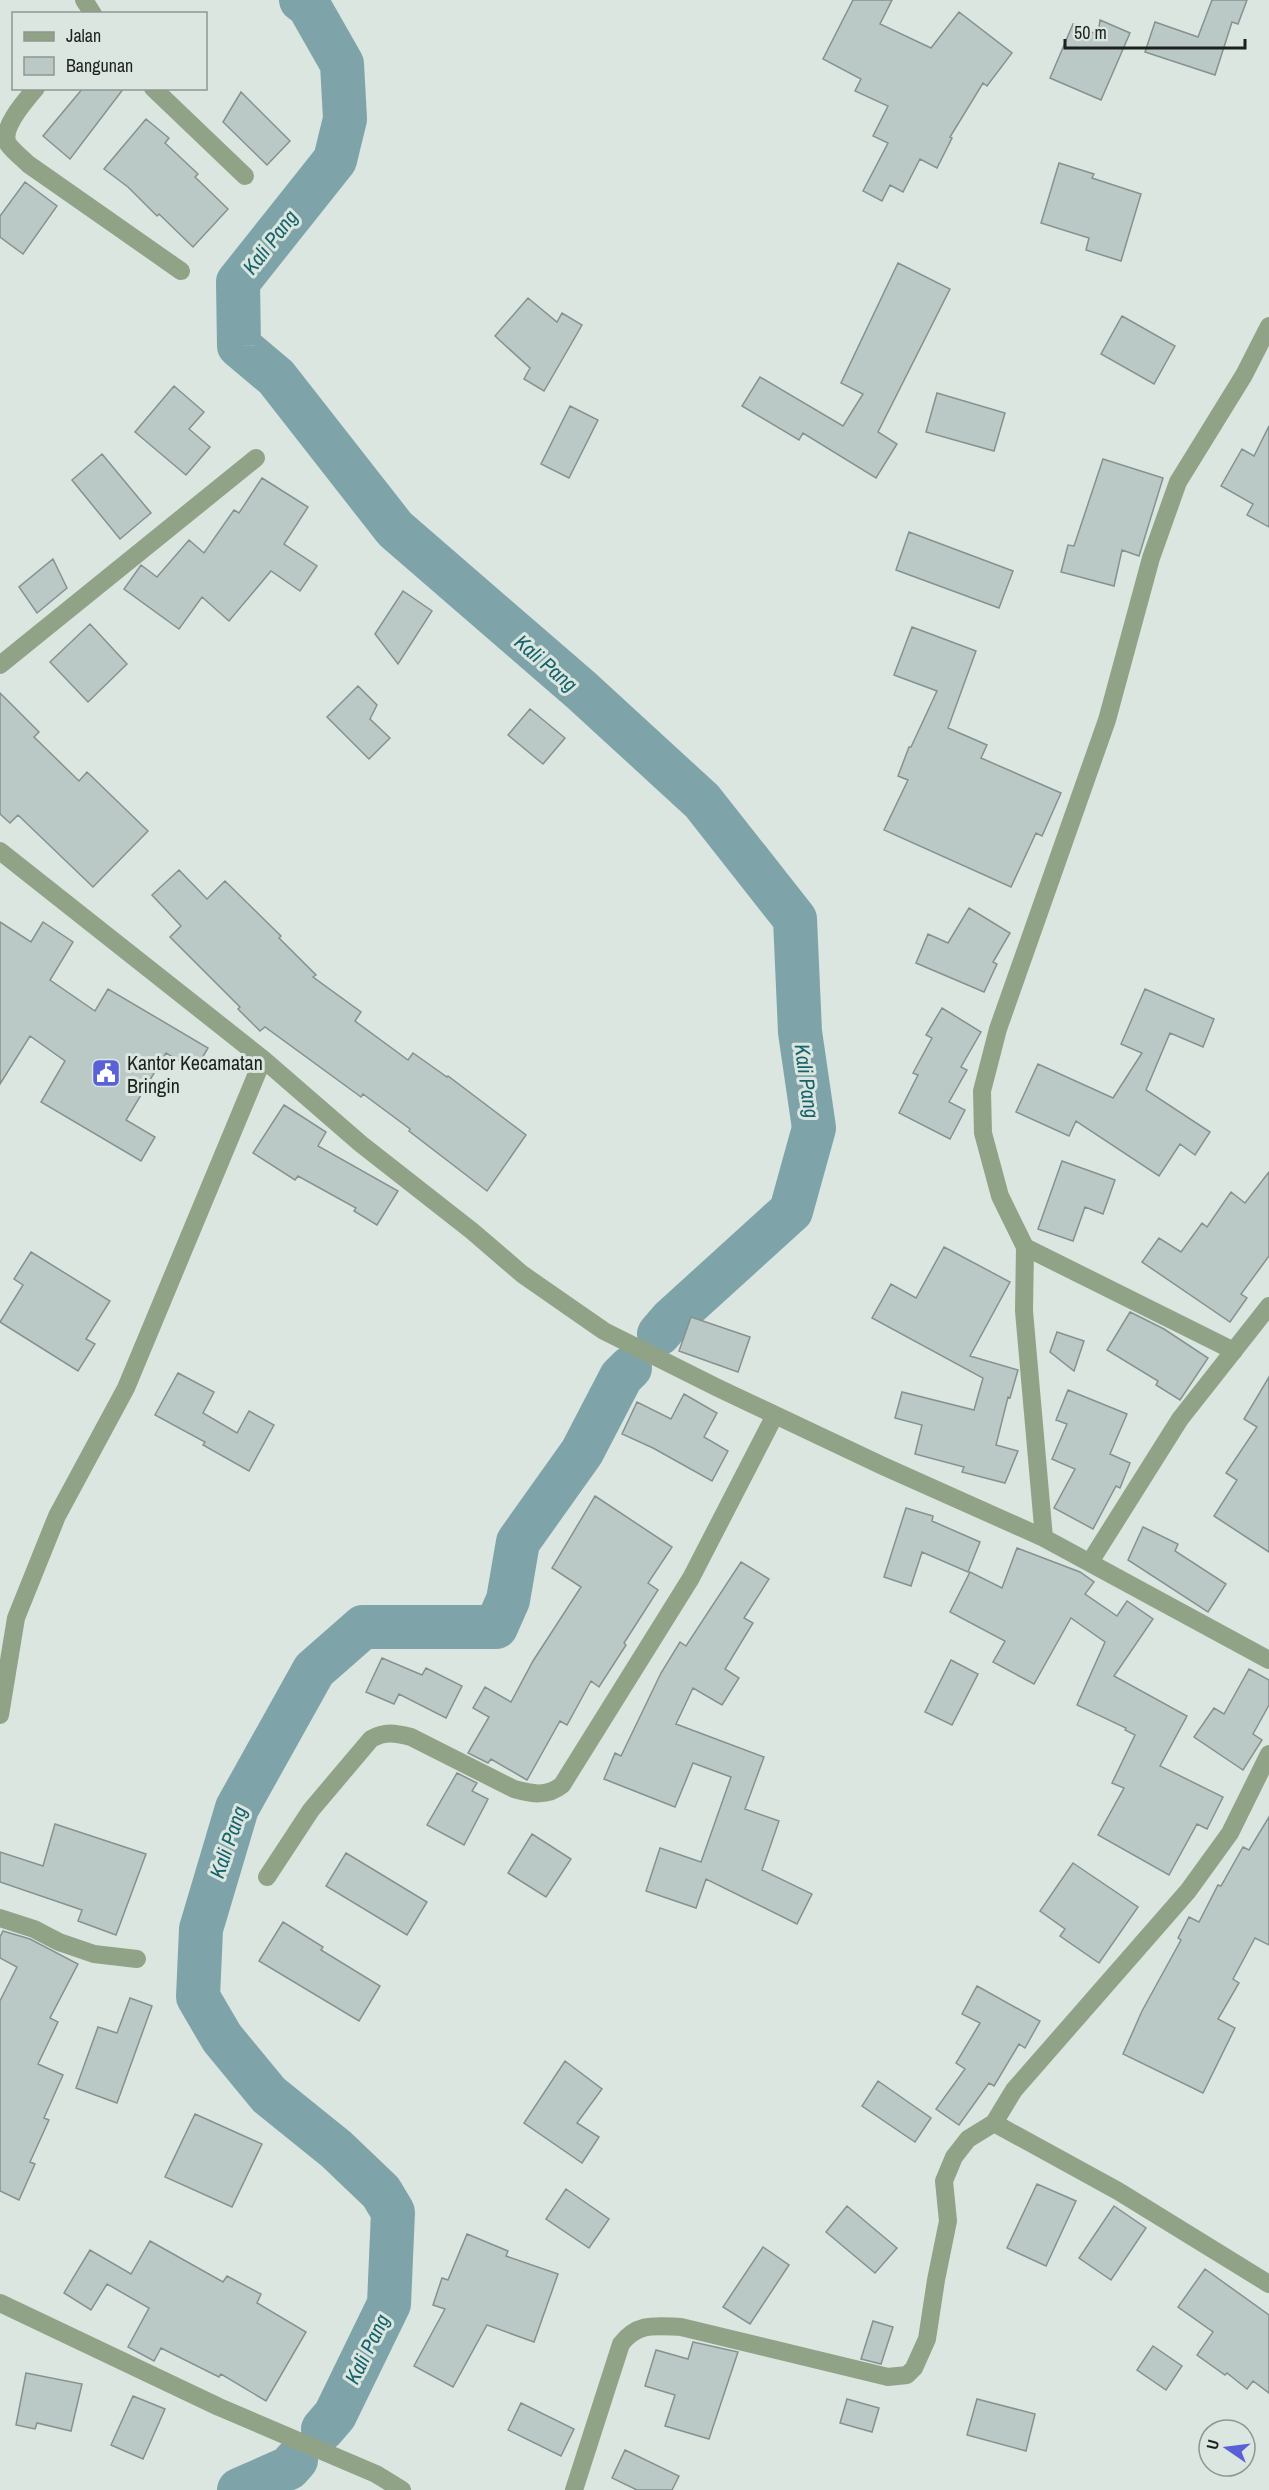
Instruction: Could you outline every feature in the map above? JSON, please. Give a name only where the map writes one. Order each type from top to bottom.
[{"type":"street","points":[[34,90],[9,121],[5,133],[8,144],[28,164],[181,271]]},
{"type":"street","points":[[155,90],[245,176]]},
{"type":"street","points":[[1044,1538],[1024,1311],[1025,1247],[1000,1197],[983,1133],[982,1091],[998,1029],[1107,720],[1150,558],[1178,483],[1244,375],[1269,326]]},
{"type":"street","points":[[0,665],[256,458]]},
{"type":"street","points":[[0,851],[263,1059],[361,1144],[472,1231],[522,1274],[604,1331],[775,1414],[1044,1538],[1269,1660]]},
{"type":"street","points":[[0,1715],[16,1618],[20,1608],[57,1516],[126,1388],[263,1059]]},
{"type":"street","points":[[1025,1247],[1234,1351]]},
{"type":"street","points":[[1090,1562],[1180,1419],[1269,1305]]},
{"type":"street","points":[[267,1877],[311,1810],[371,1739],[381,1733],[393,1732],[411,1737],[514,1789],[527,1793],[554,1792],[562,1785],[691,1578],[775,1414]]},
{"type":"street","points":[[574,2490],[621,2344],[636,2330],[647,2327],[681,2327],[888,2377],[907,2375],[914,2368],[927,2339],[948,2221],[944,2181],[954,2157],[968,2139],[994,2123],[1014,2090],[1188,1891],[1230,1833],[1269,1755]]},
{"type":"street","points":[[0,1918],[94,1954],[137,1959]]},
{"type":"street","points":[[994,2123],[1118,2191],[1269,2284]]},
{"type":"street","points":[[0,2303],[219,2407],[376,2474],[402,2490]]},
{"type":"building","points":[[853,0],[892,0],[880,24],[931,48],[959,12],[1012,53],[987,86],[983,83],[950,137],[952,138],[937,168],[920,159],[903,192],[890,185],[882,201],[863,191],[888,143],[873,136],[888,106],[855,91],[861,79],[823,59]]},
{"type":"building","points":[[1212,0],[1247,0],[1238,24],[1232,22],[1215,75],[1145,52],[1155,22],[1198,37]]},
{"type":"building","points":[[1100,20],[1130,33],[1101,100],[1050,78],[1073,24],[1098,35]]},
{"type":"building","points":[[81,90],[122,90],[70,159],[43,136]]},
{"type":"building","points":[[241,92],[290,141],[267,165],[223,122]]},
{"type":"building","points":[[146,119],[169,138],[165,143],[198,174],[195,177],[228,209],[193,247],[159,214],[157,216],[128,187],[104,169]]},
{"type":"building","points":[[1059,163],[1094,174],[1092,178],[1141,194],[1121,261],[1086,250],[1089,238],[1041,223]]},
{"type":"building","points":[[25,182],[57,206],[23,254],[0,237],[0,216]]},
{"type":"building","points":[[898,263],[950,289],[878,432],[897,444],[876,478],[803,433],[799,440],[742,406],[760,377],[843,426],[863,394],[841,383]]},
{"type":"building","points":[[528,298],[557,322],[562,313],[582,325],[544,391],[524,379],[530,368],[495,336]]},
{"type":"building","points":[[1122,316],[1175,346],[1154,384],[1101,354]]},
{"type":"building","points":[[174,386],[204,412],[189,429],[210,447],[186,475],[135,432]]},
{"type":"building","points":[[937,393],[1005,413],[994,451],[926,432]]},
{"type":"building","points":[[570,406],[598,420],[569,478],[541,464]]},
{"type":"building","points":[[1269,426],[1269,527],[1247,515],[1253,504],[1221,486],[1242,449],[1254,456]]},
{"type":"building","points":[[102,454],[151,513],[120,539],[72,480]]},
{"type":"building","points":[[1103,459],[1163,478],[1139,556],[1122,550],[1114,586],[1061,572],[1068,545],[1074,546]]},
{"type":"building","points":[[262,478],[308,507],[284,544],[317,566],[300,591],[271,571],[229,621],[202,597],[179,629],[124,589],[141,565],[157,577],[189,540],[204,553],[234,510],[239,513]]},
{"type":"building","points":[[909,532],[1013,571],[999,608],[896,570]]},
{"type":"building","points":[[53,559],[67,588],[37,613],[19,587]]},
{"type":"building","points":[[403,591],[432,611],[398,664],[375,634]]},
{"type":"building","points":[[90,624],[127,664],[88,702],[50,662]]},
{"type":"building","points":[[912,627],[976,651],[948,728],[987,745],[981,758],[1061,793],[1042,836],[1036,833],[1011,887],[884,830],[908,780],[898,776],[909,747],[937,691],[894,675]]},
{"type":"building","points":[[358,686],[377,705],[370,719],[390,738],[369,759],[327,717]]},
{"type":"building","points":[[0,693],[39,732],[34,737],[79,781],[87,772],[148,831],[93,887],[18,815],[10,823],[0,814]]},
{"type":"building","points":[[530,709],[565,738],[543,764],[508,735]]},
{"type":"building","points":[[179,870],[207,899],[225,881],[281,936],[279,938],[316,975],[313,977],[361,1012],[355,1021],[408,1060],[413,1053],[448,1076],[526,1135],[487,1191],[363,1094],[361,1097],[265,1027],[260,1031],[238,1009],[240,1007],[170,937],[181,926],[152,895]]},
{"type":"building","points":[[969,908],[1010,933],[993,962],[997,964],[984,992],[916,963],[928,934],[948,943]]},
{"type":"building","points":[[0,922],[31,942],[43,922],[73,942],[50,980],[95,1011],[108,989],[208,1048],[195,1070],[166,1053],[126,1120],[155,1137],[141,1161],[41,1102],[65,1061],[30,1036],[0,1084]]},
{"type":"building","points":[[1145,989],[1214,1019],[1203,1047],[1170,1033],[1146,1090],[1210,1132],[1195,1155],[1180,1144],[1159,1176],[1076,1121],[1069,1136],[1016,1112],[1038,1064],[1113,1098],[1142,1053],[1121,1044]]},
{"type":"building","points":[[942,1008],[981,1032],[961,1067],[967,1070],[949,1102],[965,1110],[950,1139],[899,1113],[918,1075],[913,1073],[932,1038],[926,1035]]},
{"type":"building","points":[[284,1105],[326,1132],[318,1146],[398,1191],[377,1225],[354,1211],[356,1208],[298,1176],[295,1180],[253,1153]]},
{"type":"building","points":[[1062,1161],[1115,1180],[1103,1214],[1085,1207],[1073,1241],[1038,1229]]},
{"type":"building","points":[[1269,1172],[1269,1256],[1241,1294],[1247,1298],[1230,1322],[1142,1262],[1159,1238],[1181,1252],[1202,1223],[1207,1227],[1231,1192],[1245,1203]]},
{"type":"building","points":[[944,1247],[1010,1282],[970,1356],[1018,1370],[1010,1398],[1008,1397],[996,1445],[1018,1451],[1005,1483],[962,1472],[964,1467],[915,1454],[922,1425],[895,1418],[902,1392],[974,1410],[983,1378],[872,1318],[891,1284],[916,1298]]},
{"type":"building","points":[[31,1252],[110,1301],[86,1339],[95,1344],[78,1371],[0,1322],[23,1285],[14,1279]]},
{"type":"building","points":[[1130,1312],[1164,1329],[1208,1358],[1180,1400],[1156,1385],[1158,1381],[1107,1350]]},
{"type":"building","points":[[691,1317],[750,1337],[738,1372],[679,1351]]},
{"type":"building","points":[[1057,1332],[1084,1341],[1074,1371],[1050,1352]]},
{"type":"building","points":[[178,1373],[214,1392],[203,1413],[237,1433],[249,1411],[274,1425],[249,1471],[203,1445],[205,1442],[155,1415]]},
{"type":"building","points":[[1269,1377],[1269,1552],[1214,1516],[1237,1480],[1226,1473],[1257,1427],[1244,1419]]},
{"type":"building","points":[[1068,1390],[1127,1414],[1110,1454],[1130,1463],[1120,1488],[1116,1486],[1093,1529],[1054,1508],[1075,1469],[1052,1459],[1067,1424],[1056,1420]]},
{"type":"building","points":[[684,1394],[717,1413],[704,1437],[728,1451],[712,1481],[653,1448],[622,1434],[637,1402],[671,1419]]},
{"type":"building","points":[[595,1496],[672,1547],[648,1583],[658,1590],[624,1643],[626,1645],[599,1687],[591,1681],[567,1725],[560,1721],[527,1780],[491,1759],[488,1763],[468,1753],[489,1717],[473,1708],[485,1687],[511,1702],[533,1661],[581,1587],[552,1568]]},
{"type":"building","points":[[906,1508],[933,1516],[932,1521],[980,1542],[968,1572],[922,1552],[911,1586],[884,1577]]},
{"type":"building","points":[[1143,1527],[1178,1544],[1175,1551],[1226,1584],[1208,1612],[1128,1560]]},
{"type":"building","points":[[1017,1548],[1080,1572],[1094,1582],[1085,1594],[1117,1616],[1127,1601],[1153,1619],[1114,1676],[1187,1716],[1160,1766],[1223,1797],[1207,1829],[1197,1824],[1169,1875],[1098,1835],[1124,1788],[1112,1783],[1135,1735],[1125,1730],[1126,1728],[1077,1705],[1105,1642],[1071,1618],[1034,1684],[993,1662],[1005,1641],[950,1612],[970,1572],[1002,1588]]},
{"type":"building","points":[[741,1562],[769,1579],[744,1618],[753,1623],[725,1669],[739,1678],[722,1705],[693,1688],[676,1724],[764,1757],[745,1809],[779,1821],[762,1870],[812,1894],[797,1924],[706,1879],[696,1908],[646,1891],[660,1848],[701,1862],[731,1777],[693,1763],[675,1807],[604,1779],[615,1753],[621,1756],[661,1673],[680,1642],[686,1646]]},
{"type":"building","points":[[382,1658],[422,1675],[426,1668],[462,1686],[446,1718],[399,1694],[394,1704],[366,1692]]},
{"type":"building","points":[[951,1660],[978,1674],[952,1725],[925,1712]]},
{"type":"building","points":[[1249,1669],[1269,1680],[1269,1705],[1253,1734],[1262,1740],[1243,1770],[1194,1737],[1214,1708],[1224,1714]]},
{"type":"building","points":[[457,1773],[477,1783],[472,1791],[488,1799],[464,1845],[427,1825]]},
{"type":"building","points":[[1269,1817],[1269,1945],[1255,1938],[1233,1979],[1239,1983],[1218,2019],[1235,2028],[1203,2093],[1123,2054],[1142,2011],[1181,1940],[1178,1938],[1189,1917],[1199,1922],[1218,1885],[1221,1886],[1243,1847],[1249,1850]]},
{"type":"building","points":[[55,1824],[146,1854],[116,1935],[78,1921],[82,1910],[0,1882],[0,1852],[43,1866]]},
{"type":"building","points":[[532,1834],[571,1859],[546,1897],[508,1873]]},
{"type":"building","points":[[346,1853],[427,1902],[407,1935],[326,1886]]},
{"type":"building","points":[[1073,1863],[1138,1907],[1099,1963],[1060,1936],[1065,1929],[1040,1911]]},
{"type":"building","points":[[283,1922],[323,1947],[321,1950],[380,1986],[359,2021],[259,1961]]},
{"type":"building","points":[[3,1931],[30,1939],[78,1964],[50,2018],[58,2022],[38,2064],[63,2075],[44,2118],[49,2120],[30,2162],[35,2164],[19,2200],[0,2191],[0,2001],[17,1967],[0,1958],[0,1937]]},
{"type":"building","points":[[977,1986],[1040,2021],[1025,2048],[1019,2044],[994,2086],[989,2083],[959,2125],[936,2109],[965,2069],[956,2063],[980,2023],[962,2014]]},
{"type":"building","points":[[130,1998],[152,2006],[117,2103],[76,2088],[98,2027],[117,2033]]},
{"type":"building","points":[[565,2061],[602,2089],[577,2123],[599,2137],[582,2163],[524,2123]]},
{"type":"building","points":[[878,2081],[931,2118],[915,2142],[862,2106]]},
{"type":"building","points":[[195,2114],[262,2144],[232,2207],[165,2177]]},
{"type":"building","points":[[1037,2184],[1076,2201],[1046,2266],[1007,2248]]},
{"type":"building","points":[[566,2189],[609,2219],[589,2248],[546,2219]]},
{"type":"building","points":[[847,2206],[897,2248],[875,2273],[826,2232]]},
{"type":"building","points":[[1114,2206],[1146,2228],[1111,2280],[1079,2258]]},
{"type":"building","points":[[467,2234],[508,2251],[506,2256],[558,2274],[534,2342],[487,2325],[453,2387],[414,2366],[445,2309],[433,2305],[442,2278],[448,2280]]},
{"type":"building","points":[[150,2241],[223,2282],[227,2276],[261,2294],[257,2303],[306,2332],[266,2401],[221,2374],[219,2377],[161,2348],[154,2361],[128,2347],[149,2308],[107,2284],[91,2310],[64,2293],[90,2250],[131,2274]]},
{"type":"building","points":[[763,2247],[789,2265],[750,2324],[723,2307]]},
{"type":"building","points":[[1205,2269],[1269,2315],[1269,2393],[1253,2381],[1247,2389],[1227,2373],[1225,2375],[1197,2355],[1213,2332],[1178,2307]]},
{"type":"building","points":[[873,2321],[893,2327],[881,2364],[861,2359]]},
{"type":"building","points":[[693,2342],[738,2352],[709,2439],[665,2426],[675,2395],[645,2386],[656,2350],[688,2359]]},
{"type":"building","points":[[1153,2346],[1182,2366],[1166,2390],[1137,2370]]},
{"type":"building","points":[[26,2373],[82,2384],[71,2431],[37,2423],[35,2429],[16,2425]]},
{"type":"building","points":[[133,2396],[165,2409],[143,2459],[111,2445]]},
{"type":"building","points":[[847,2399],[879,2408],[872,2432],[840,2423]]},
{"type":"building","points":[[977,2399],[1035,2414],[1026,2451],[967,2435]]},
{"type":"building","points":[[521,2403],[574,2429],[561,2456],[508,2430]]},
{"type":"building","points":[[625,2450],[679,2476],[672,2490],[637,2490],[612,2478]]},
{"type":"waterway","name":"Kali Pang","points":[[301,0],[309,6],[342,64],[345,119],[335,160],[238,282],[239,346],[276,377],[395,529],[581,690],[702,801],[795,919],[800,1032],[814,1128],[791,1211],[671,1320],[659,1334]]},
{"type":"waterway","name":"Kali Pang","points":[[323,2429],[335,2415],[389,2304],[393,2212],[381,2192],[336,2149],[269,2095],[222,2038],[198,1997],[201,1929],[237,1808],[314,1670],[363,1627],[496,1627],[508,1600],[518,1542],[582,1452],[621,1377],[630,1368]]},
{"type":"waterway","name":"Kali Pang","points":[[239,2490],[289,2468],[296,2460]]},
{"type":"place","name":"Kantor Kecamatan Bringin","points":[[106,1073]]}]
